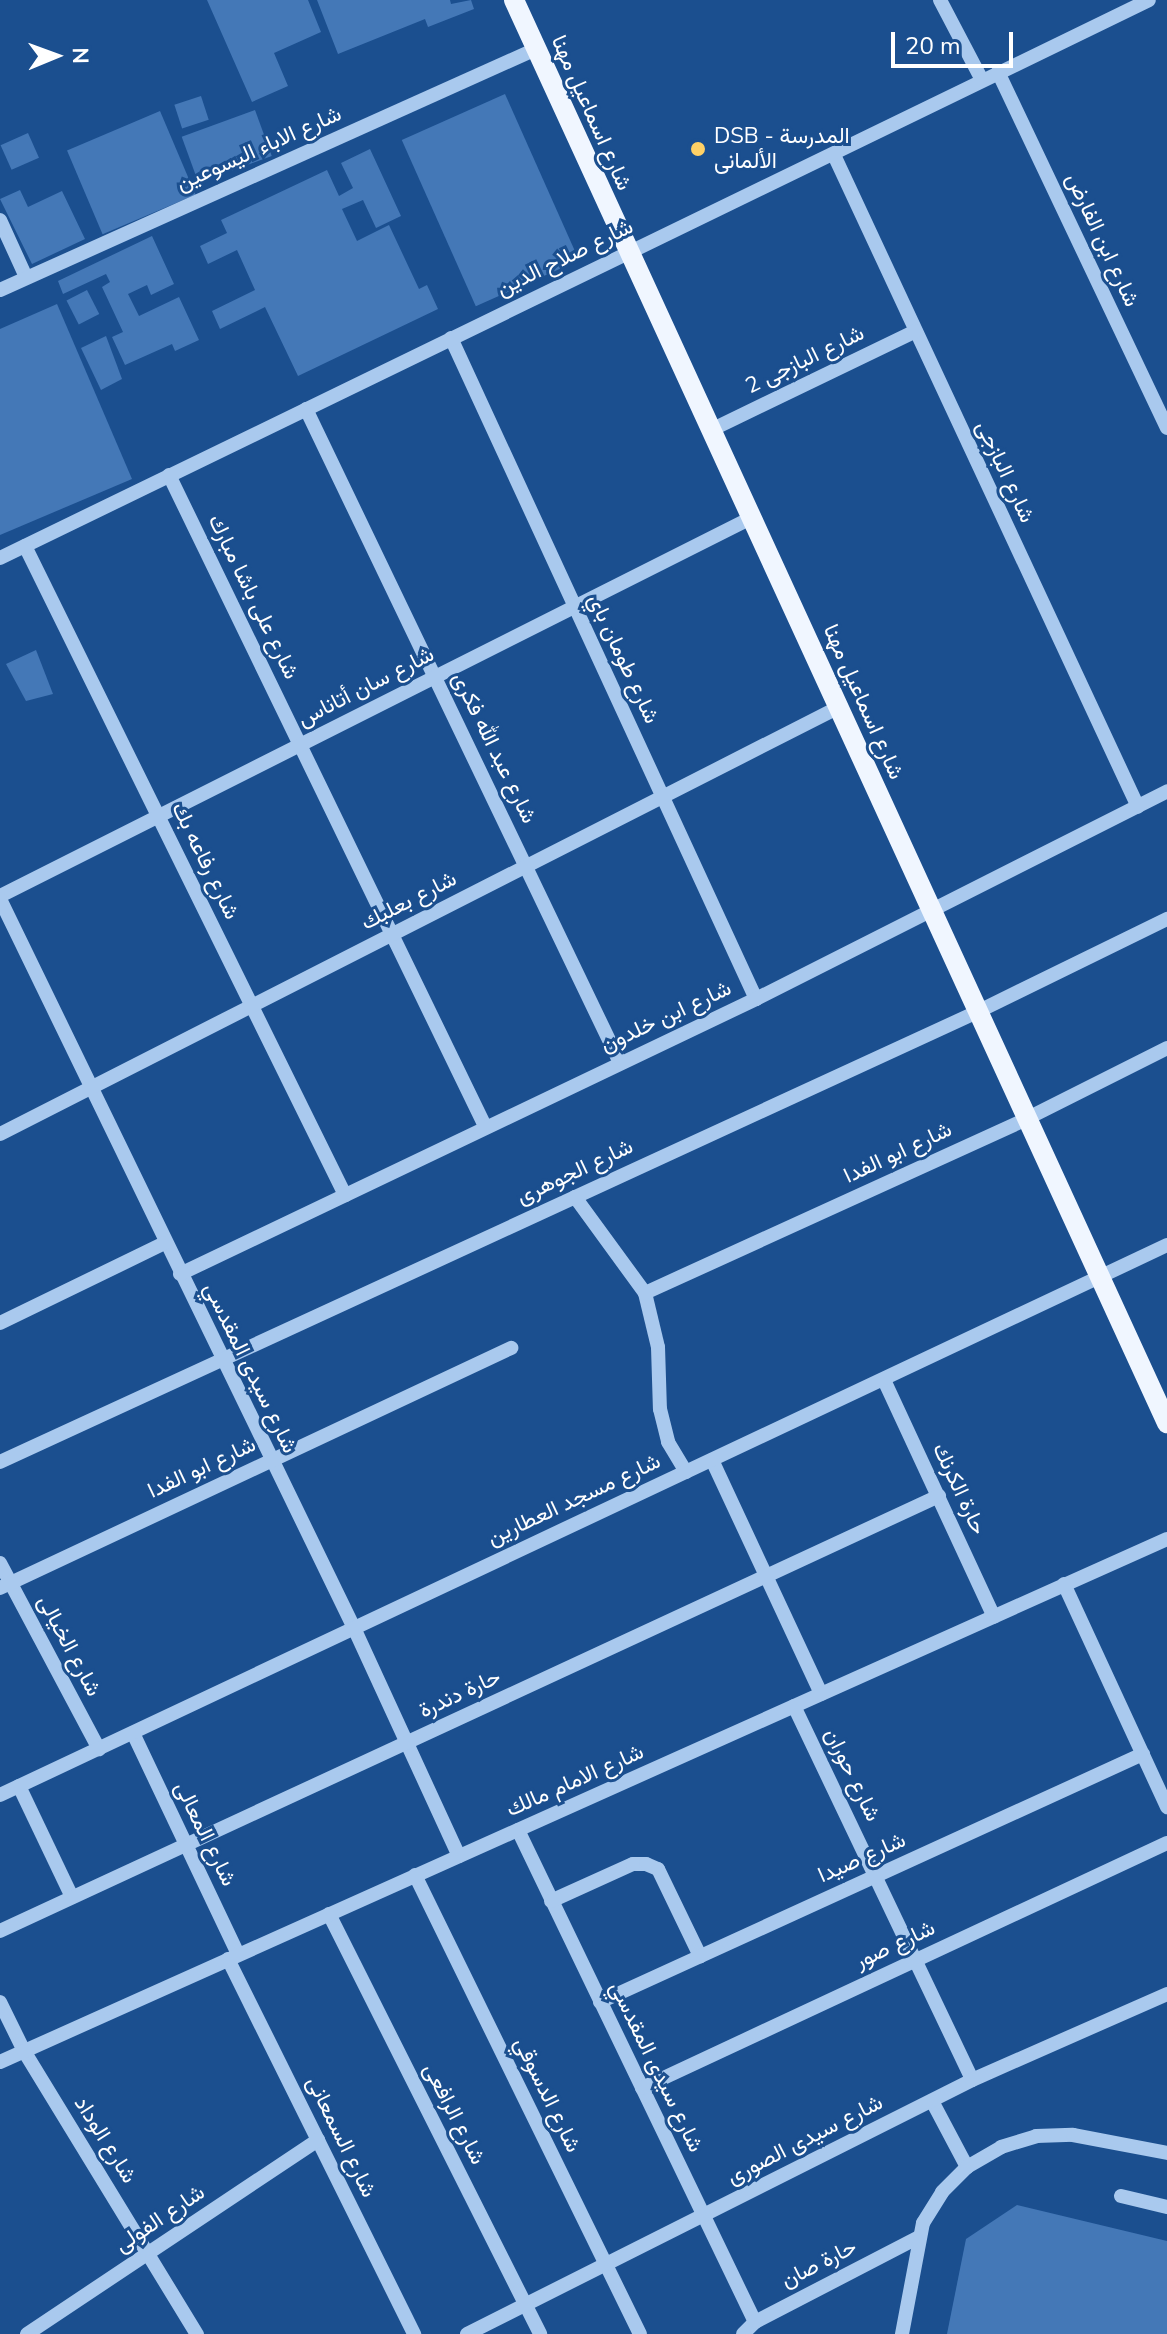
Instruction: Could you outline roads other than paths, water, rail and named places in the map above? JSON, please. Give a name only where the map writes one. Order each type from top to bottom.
[{"type":"main road","name":"شارع اسماعيل مهنا","points":[[519,2],[536,49],[627,253],[713,429],[1026,1119],[1103,1276],[1167,1423]]},
{"type":"street","points":[[940,0],[982,80]]},
{"type":"street","name":"شارع صلاح الدين","points":[[0,558],[1149,0]]},
{"type":"street","name":"شارع الاباء اليسوعين","points":[[0,290],[536,49]]},
{"type":"street","name":"شارع ابن الفارض","points":[[998,72],[1167,428]]},
{"type":"street","name":"شارع البازجى","points":[[834,155],[1138,807]]},
{"type":"street","points":[[0,220],[26,277]]},
{"type":"street","name":"شارع البازجى 2","points":[[713,429],[916,331]]},
{"type":"street","name":"شارع طومان باي","points":[[451,338],[756,999]]},
{"type":"street","name":"شارع عبد الله فكرى","points":[[306,409],[620,1063]]},
{"type":"street","name":"شارع على باشا مبارك","points":[[169,475],[485,1126]]},
{"type":"street","name":"شارع سان أتاناس","points":[[0,898],[753,517]]},
{"type":"street","name":"شارع رفاعه بك","points":[[25,546],[345,1195]]},
{"type":"street","name":"شارع بعلبك","points":[[0,1134],[839,707]]},
{"type":"street","name":"شارع ابن خلدون","points":[[180,1274],[756,999],[1167,791]]},
{"type":"street","name":"شارع سيدى المقدسي","points":[[0,898],[221,1360],[354,1628],[459,1856]]},
{"type":"street","name":"شارع الجوهرى","points":[[0,1462],[977,1012],[1167,919]]},
{"type":"street","name":"شارع ابو الفدا","points":[[645,1293],[1026,1119],[1167,1048]]},
{"type":"street","points":[[575,1197],[645,1293],[658,1347],[660,1409],[668,1442],[686,1472]]},
{"type":"street","points":[[0,1323],[165,1243]]},
{"type":"street","name":"شارع مسجد العطارين","points":[[0,1795],[1167,1245]]},
{"type":"street","name":"شارع ابو الفدا","points":[[5,1586],[511,1348]]},
{"type":"street","name":"حارة الكرنك","points":[[884,1380],[994,1617]]},
{"type":"street","points":[[712,1460],[821,1694]]},
{"type":"street","name":"حارة دندرة","points":[[0,1931],[939,1496]]},
{"type":"street","name":"شارع الامام مالك","points":[[0,2062],[1167,1539]]},
{"type":"street","name":"شارع الخيالى","points":[[0,1563],[5,1586],[99,1749]]},
{"type":"street","points":[[1064,1584],[1167,1807]]},
{"type":"street","name":"شارع حوران","points":[[794,1706],[972,2080]]},
{"type":"street","name":"شارع المعالى","points":[[133,1733],[187,1845],[233,1957]]},
{"type":"street","name":"شارع صيدا","points":[[600,2002],[1143,1754]]},
{"type":"street","points":[[19,1786],[72,1897]]},
{"type":"street","name":"شارع سيدى المقدسي","points":[[518,1830],[703,2215],[750,2328]]},
{"type":"street","name":"شارع صور","points":[[642,2088],[1167,1843]]},
{"type":"street","points":[[551,1901],[633,1864],[646,1864],[658,1869],[700,1956]]},
{"type":"street","name":"شارع الدسوقي","points":[[415,1875],[640,2334]]},
{"type":"street","name":"شارع الرافعى","points":[[329,1914],[540,2334]]},
{"type":"street","name":"شارع السمعانى","points":[[233,1957],[318,2140],[414,2334]]},
{"type":"street","name":"شارع سيدى الصورى","points":[[467,2334],[972,2080],[1167,1994]]},
{"type":"street","name":"شارع الوداد","points":[[0,2002],[24,2051],[197,2334]]},
{"type":"street","points":[[932,2101],[967,2167]]},
{"type":"street","points":[[902,2334],[919,2237],[942,2192],[967,2167],[1001,2147],[1036,2136],[1073,2135],[1167,2153]]},
{"type":"street","name":"شارع الفولى","points":[[27,2334],[318,2140]]},
{"type":"street","points":[[1121,2196],[1167,2207]]},
{"type":"street","name":"حارة صان","points":[[750,2328],[919,2237]]},
{"type":"place","name":"DSB - المدرسة الألمانى","points":[[698,149]]}]
